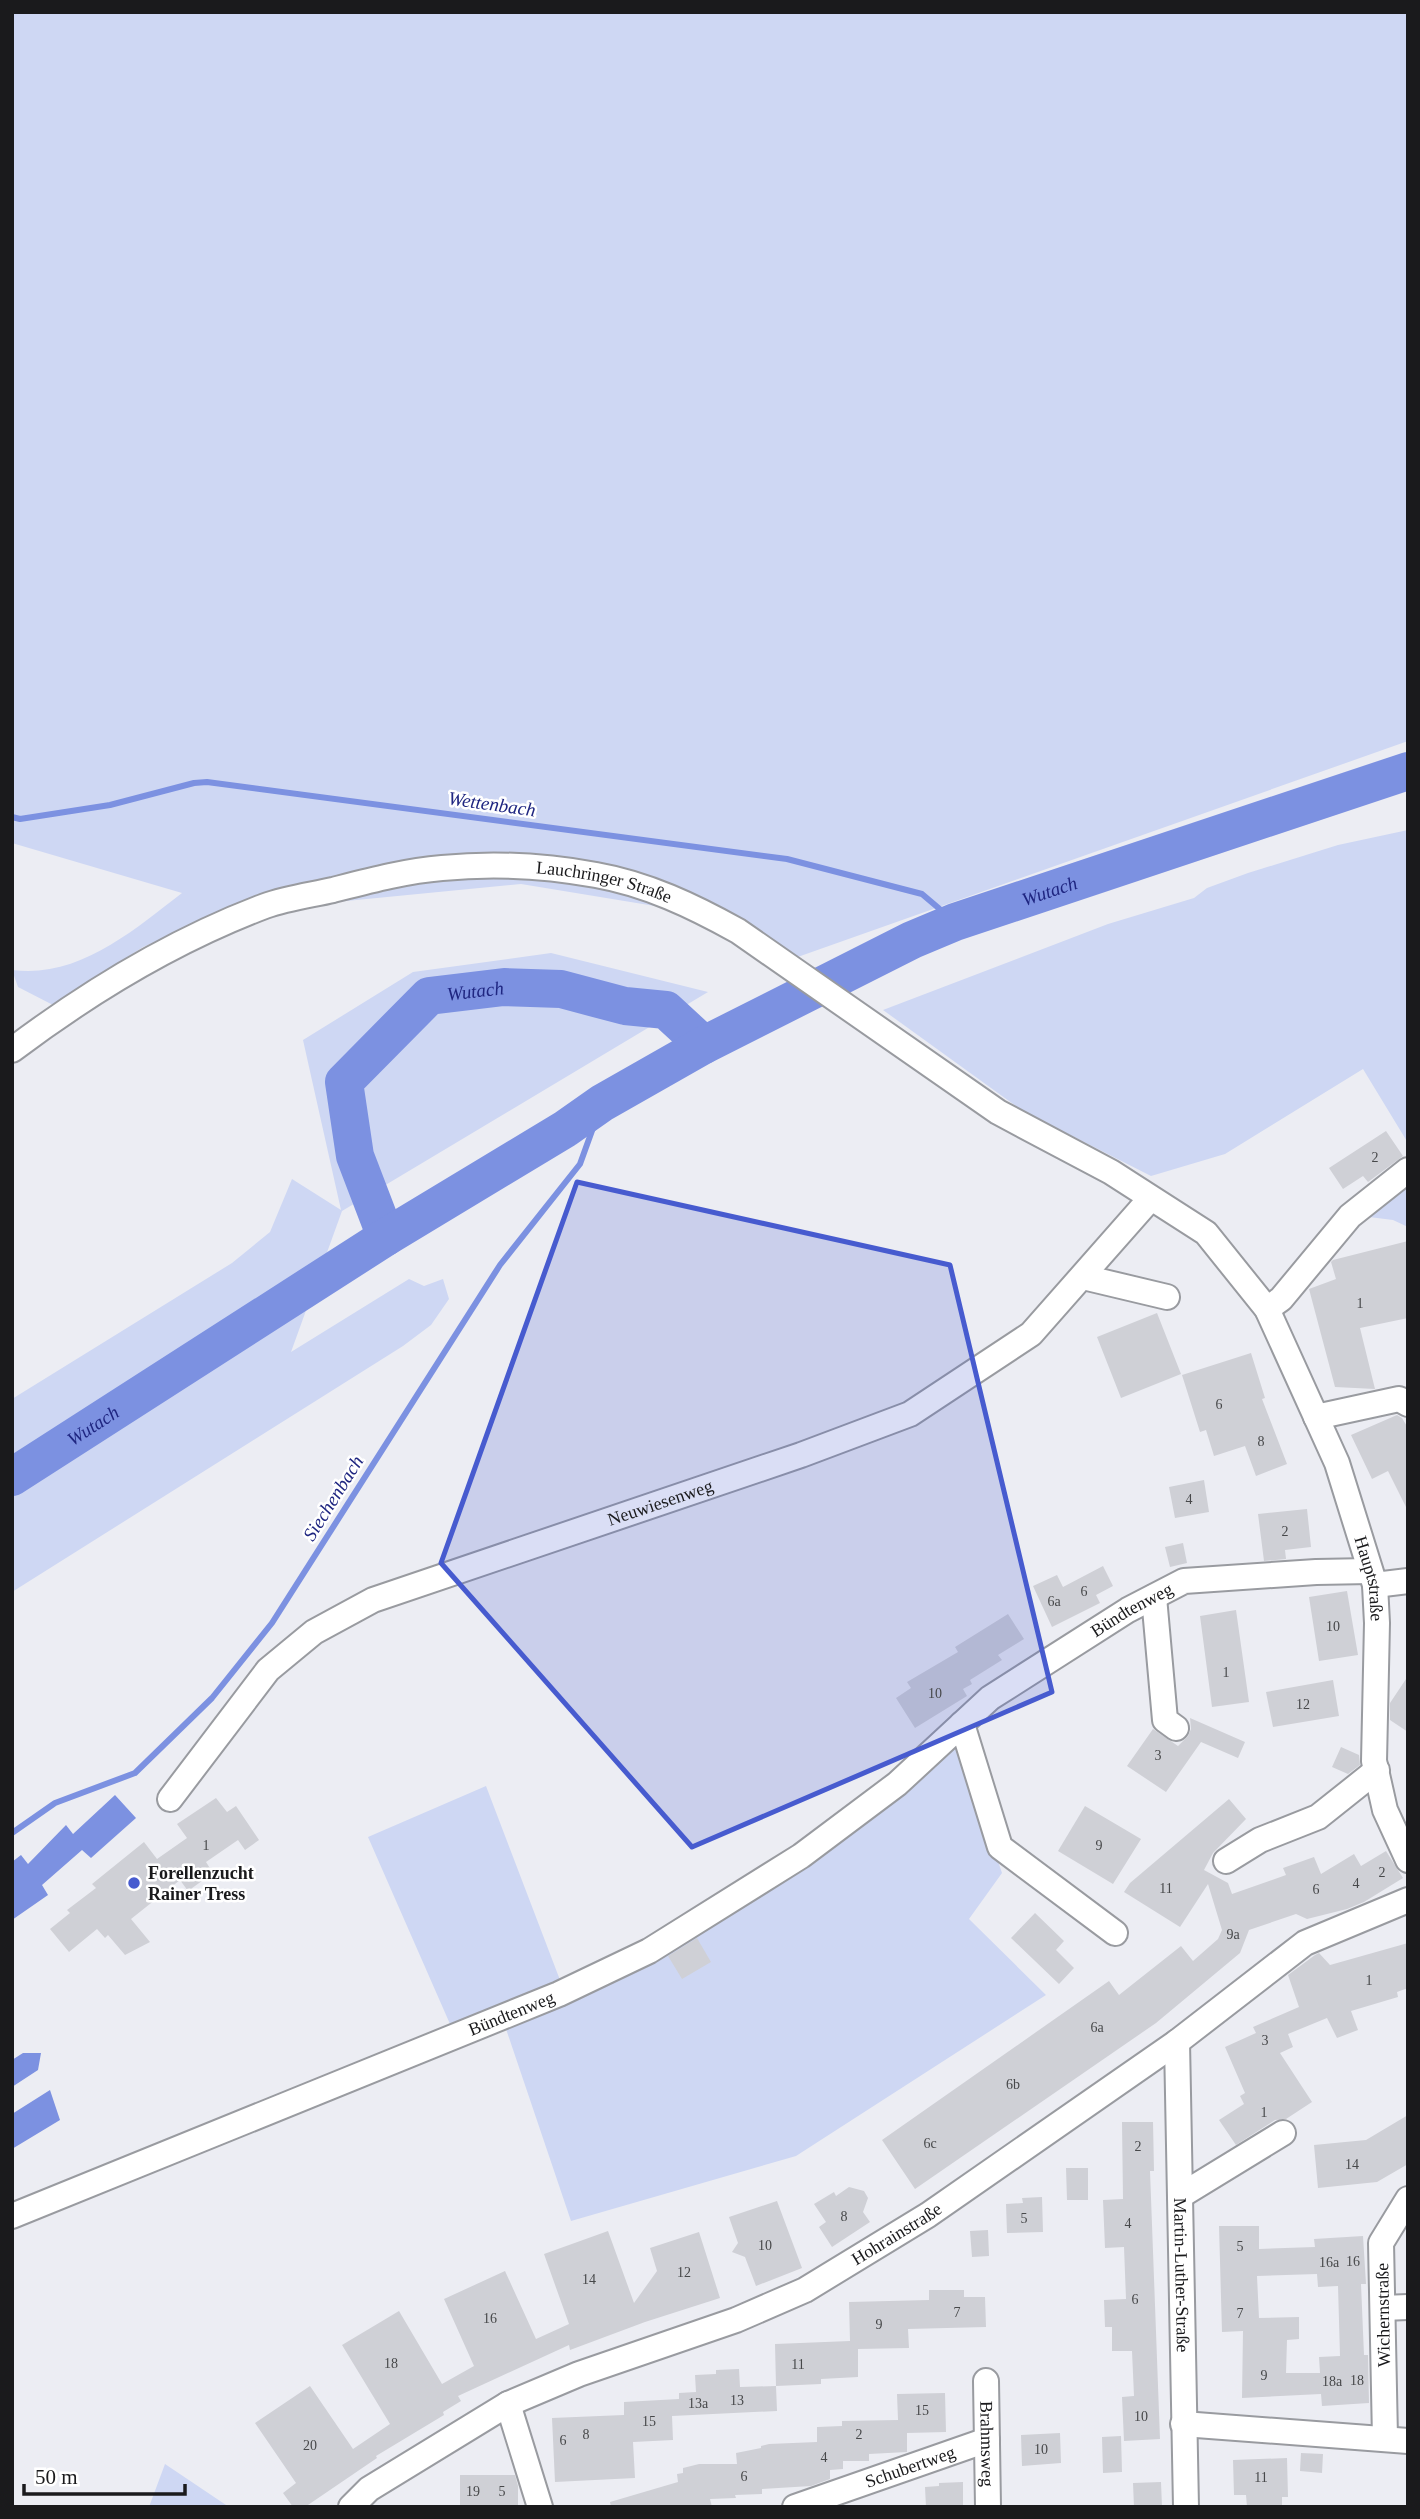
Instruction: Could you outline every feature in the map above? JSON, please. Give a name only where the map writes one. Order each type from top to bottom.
[{"type":"street","name":"Lauchringer Straße","points":[[12,1050],[51,1020],[174,947],[268,905],[382,878],[442,868],[535,868],[596,875],[656,891],[698,909],[738,931],[998,1112],[1111,1172],[1150,1199]]},
{"type":"street","points":[[1267,1309],[1281,1300],[1350,1216],[1408,1170]]},
{"type":"street","name":"Neuwiesenweg","points":[[170,1799],[268,1670],[314,1632],[373,1600],[801,1455],[910,1414],[1031,1334],[1150,1199]]},
{"type":"street","name":"Hauptstraße","points":[[1150,1199],[1206,1233],[1267,1309],[1337,1463],[1372,1578],[1377,1623],[1374,1749],[1377,1770],[1385,1810],[1408,1860]]},
{"type":"street","points":[[1083,1277],[1167,1297]]},
{"type":"street","points":[[1316,1417],[1399,1399],[1408,1404]]},
{"type":"street","name":"Bündtenweg","points":[[12,2216],[559,1994],[649,1951],[801,1856],[897,1784],[990,1698],[1128,1610],[1184,1581],[1316,1572],[1408,1581]]},
{"type":"street","points":[[1154,1597],[1165,1720],[1176,1728]]},
{"type":"street","points":[[962,1724],[1000,1847],[1115,1933]]},
{"type":"street","points":[[1226,1861],[1260,1840],[1318,1817],[1377,1770]]},
{"type":"street","name":"Hohrainstraße","points":[[351,2507],[369,2489],[508,2404],[579,2374],[736,2320],[805,2290],[928,2215],[1177,2042],[1305,1943],[1408,1900]]},
{"type":"street","name":"Martin-Luther-Straße","points":[[1177,2042],[1186,2507]]},
{"type":"street","points":[[1180,2196],[1283,2133]]},
{"type":"street","name":"Wichernstraße","points":[[1183,2424],[1396,2440],[1382,2308],[1381,2243],[1408,2199]]},
{"type":"street","points":[[1382,2308],[1408,2307]]},
{"type":"street","name":"Brahmsweg","points":[[986,2381],[988,2507]]},
{"type":"street","points":[[508,2404],[540,2507]]},
{"type":"street","name":"Schubertweg","points":[[795,2507],[987,2440]]},
{"type":"highlighted area","points":[[577,1182],[950,1265],[1052,1692],[692,1847],[441,1563]]},
{"type":"shaded area","points":[[12,12],[1408,12],[1408,741],[792,959],[667,908],[521,884],[244,911],[233,908],[143,947],[53,1005],[18,987],[12,970],[36,971],[60,967],[82,959],[125,936],[182,893],[12,843]]},
{"type":"shaded area","points":[[1408,830],[1408,1143],[1363,1069],[1225,1154],[1151,1176],[1023,1111],[883,1010],[1108,924],[1194,898],[1207,888],[1248,873],[1338,845]]},
{"type":"shaded area","points":[[551,953],[708,992],[342,1211],[291,1352],[409,1279],[424,1286],[443,1279],[449,1299],[431,1325],[403,1346],[12,1592],[12,1399],[232,1263],[270,1232],[292,1179],[341,1210],[303,1040],[413,972]]},
{"type":"shaded area","points":[[1408,1183],[1408,1227],[1393,1220],[1361,1216]]},
{"type":"shaded area","points":[[956,1746],[962,1755],[1002,1873],[969,1919],[1046,1995],[796,2156],[571,2221],[505,2026],[901,1791]]},
{"type":"shaded area","points":[[486,1786],[560,1980],[450,2024],[368,1837]]},
{"type":"shaded area","points":[[165,2464],[229,2507],[149,2507]]},
{"type":"water","points":[[115,1795],[136,1818],[91,1858],[82,1850],[42,1885],[48,1895],[12,1920],[12,1862],[21,1855],[28,1864],[66,1825],[73,1834]]},
{"type":"water","points":[[23,2053],[41,2053],[38,2070],[12,2087],[12,2060]]},
{"type":"water","points":[[50,2090],[60,2120],[12,2149],[12,2114]]},
{"type":"building","points":[[1386,1131],[1403,1156],[1368,1182],[1363,1176],[1343,1189],[1329,1168]]},
{"type":"building","points":[[1408,1241],[1408,1318],[1360,1328],[1375,1389],[1335,1387],[1309,1289],[1336,1279],[1331,1262],[1333,1260]]},
{"type":"building","points":[[1157,1313],[1181,1374],[1121,1398],[1097,1337]]},
{"type":"building","points":[[1251,1353],[1265,1398],[1262,1399],[1287,1464],[1256,1476],[1245,1446],[1214,1456],[1206,1430],[1200,1432],[1182,1375]]},
{"type":"building","points":[[1397,1415],[1408,1428],[1408,1511],[1388,1471],[1372,1479],[1351,1435]]},
{"type":"building","points":[[1204,1480],[1209,1512],[1175,1518],[1169,1487]]},
{"type":"building","points":[[1307,1509],[1311,1547],[1285,1550],[1286,1559],[1264,1561],[1258,1514]]},
{"type":"building","points":[[1183,1543],[1187,1563],[1170,1567],[1165,1547]]},
{"type":"building","points":[[1103,1566],[1113,1586],[1096,1595],[1100,1603],[1052,1627],[1033,1586],[1057,1575],[1063,1587]]},
{"type":"building","points":[[1347,1591],[1358,1655],[1319,1661],[1309,1597]]},
{"type":"building","points":[[1236,1610],[1249,1702],[1212,1707],[1200,1616]]},
{"type":"building","points":[[1008,1614],[1024,1639],[998,1655],[1002,1660],[970,1680],[972,1684],[963,1689],[967,1696],[915,1728],[896,1698],[911,1688],[907,1682],[958,1652],[955,1647]]},
{"type":"building","points":[[1408,1676],[1408,1732],[1390,1720],[1390,1703]]},
{"type":"building","points":[[1333,1680],[1339,1716],[1273,1727],[1266,1692]]},
{"type":"building","points":[[1190,1718],[1245,1742],[1238,1758],[1201,1742],[1166,1792],[1127,1766],[1153,1729],[1178,1746],[1191,1729]]},
{"type":"building","points":[[1341,1747],[1359,1755],[1360,1765],[1348,1774],[1332,1767]]},
{"type":"building","points":[[216,1798],[227,1812],[236,1806],[259,1840],[245,1850],[238,1840],[206,1862],[213,1873],[188,1891],[180,1880],[131,1919],[150,1942],[125,1955],[108,1935],[105,1938],[97,1929],[69,1952],[50,1929],[70,1913],[67,1910],[96,1888],[92,1884],[144,1842],[157,1859],[187,1838],[177,1824]]},
{"type":"building","points":[[1229,1799],[1246,1819],[1213,1853],[1204,1870],[1228,1883],[1232,1894],[1286,1875],[1283,1868],[1314,1857],[1321,1874],[1354,1854],[1361,1866],[1386,1851],[1403,1878],[1364,1902],[1347,1909],[1307,1919],[1296,1914],[1249,1930],[1240,1953],[1156,2023],[915,2189],[882,2140],[1109,1981],[1119,1995],[1181,1946],[1193,1961],[1218,1939],[1222,1930],[1208,1884],[1180,1927],[1124,1892],[1130,1883]]},
{"type":"building","points":[[1085,1806],[1141,1839],[1113,1884],[1058,1851]]},
{"type":"building","points":[[1035,1913],[1064,1941],[1056,1950],[1074,1968],[1059,1984],[1011,1938]]},
{"type":"building","points":[[697,1938],[711,1962],[682,1979],[668,1956]]},
{"type":"building","points":[[1408,1943],[1408,1988],[1397,1992],[1398,1997],[1351,2011],[1358,2030],[1337,2038],[1327,2018],[1288,2034],[1293,2047],[1280,2053],[1312,2102],[1286,2119],[1275,2120],[1236,2145],[1219,2120],[1244,2104],[1240,2096],[1245,2093],[1225,2047],[1256,2033],[1253,2027],[1299,2007],[1288,1975],[1315,1955],[1319,1953],[1330,1965]]},
{"type":"building","points":[[1408,2115],[1408,2164],[1377,2182],[1318,2188],[1314,2145],[1366,2140]]},
{"type":"building","points":[[1122,2122],[1153,2122],[1154,2171],[1150,2171],[1160,2439],[1124,2441],[1122,2397],[1134,2396],[1132,2351],[1112,2351],[1112,2327],[1105,2327],[1104,2300],[1126,2299],[1124,2247],[1105,2248],[1103,2200],[1123,2199]]},
{"type":"building","points":[[1066,2168],[1088,2168],[1088,2200],[1067,2200]]},
{"type":"building","points":[[849,2187],[864,2191],[868,2198],[863,2212],[870,2222],[832,2247],[819,2227],[826,2222],[814,2204],[834,2192],[836,2196]]},
{"type":"building","points":[[1042,2197],[1043,2232],[1007,2233],[1006,2204],[1023,2203],[1022,2198]]},
{"type":"building","points":[[777,2201],[802,2268],[756,2286],[745,2257],[732,2252],[738,2243],[729,2217]]},
{"type":"building","points":[[1219,2226],[1259,2226],[1259,2249],[1315,2247],[1314,2239],[1363,2236],[1366,2284],[1361,2284],[1364,2355],[1368,2355],[1369,2403],[1322,2406],[1321,2394],[1242,2398],[1243,2331],[1222,2332]],"holes":[[[1317,2274],[1318,2287],[1338,2286],[1340,2356],[1319,2357],[1320,2373],[1286,2373],[1287,2340],[1299,2339],[1299,2317],[1259,2318],[1257,2276]]]},
{"type":"building","points":[[988,2230],[989,2256],[972,2257],[970,2231]]},
{"type":"building","points":[[608,2231],[634,2303],[657,2271],[650,2248],[699,2232],[720,2298],[570,2350],[569,2345],[458,2396],[461,2401],[443,2412],[444,2415],[376,2456],[377,2458],[305,2507],[293,2507],[283,2493],[296,2483],[255,2423],[310,2386],[353,2449],[390,2424],[342,2345],[399,2311],[442,2384],[474,2366],[444,2299],[505,2271],[536,2339],[569,2324],[544,2254]]},
{"type":"building","points":[[929,2290],[964,2290],[964,2297],[985,2297],[986,2327],[908,2329],[909,2348],[858,2349],[858,2377],[821,2379],[821,2384],[776,2386],[775,2344],[850,2341],[849,2302],[929,2300]]},
{"type":"building","points":[[739,2369],[740,2387],[776,2386],[777,2411],[672,2416],[673,2440],[633,2442],[635,2478],[555,2482],[552,2418],[624,2415],[624,2402],[679,2399],[679,2393],[696,2392],[695,2375],[716,2374],[716,2370]]},
{"type":"building","points":[[945,2393],[946,2432],[907,2433],[907,2452],[869,2454],[869,2461],[843,2461],[843,2469],[830,2470],[830,2479],[811,2486],[762,2489],[762,2494],[710,2499],[712,2507],[611,2507],[610,2502],[678,2482],[677,2474],[683,2473],[683,2468],[699,2464],[737,2464],[736,2453],[769,2444],[817,2442],[817,2427],[842,2426],[842,2421],[898,2420],[897,2394]]},
{"type":"building","points":[[1060,2433],[1061,2463],[1022,2466],[1021,2435]]},
{"type":"building","points":[[1121,2436],[1122,2472],[1103,2473],[1102,2437]]},
{"type":"building","points":[[1301,2453],[1323,2454],[1322,2473],[1300,2471]]},
{"type":"building","points":[[1287,2458],[1288,2497],[1282,2497],[1282,2507],[1247,2507],[1246,2495],[1234,2495],[1233,2460]]},
{"type":"building","points":[[460,2475],[515,2475],[518,2507],[460,2507]]},
{"type":"building","points":[[963,2482],[963,2507],[926,2507],[925,2487],[939,2486],[939,2483]]},
{"type":"building","points":[[1161,2482],[1162,2507],[1134,2507],[1133,2483]]},
{"type":"waterway","name":"Wutach","points":[[12,1477],[386,1237],[565,1129],[602,1103],[704,1045],[912,940],[955,922],[1408,771]]},
{"type":"waterway","name":"Wettenbach","points":[[12,817],[20,819],[110,805],[207,782],[787,859],[922,894],[955,922]]},
{"type":"waterway","name":"Wutach","points":[[386,1237],[355,1156],[344,1082],[429,996],[504,987],[561,989],[625,1006],[666,1010],[704,1045]]},
{"type":"waterway","name":"Siechenbach","points":[[12,1833],[55,1803],[135,1773],[212,1698],[272,1623],[500,1265],[580,1164],[602,1103]]},
{"type":"place","name":"Forellenzucht Rainer Tress","points":[[134,1883]]}]
